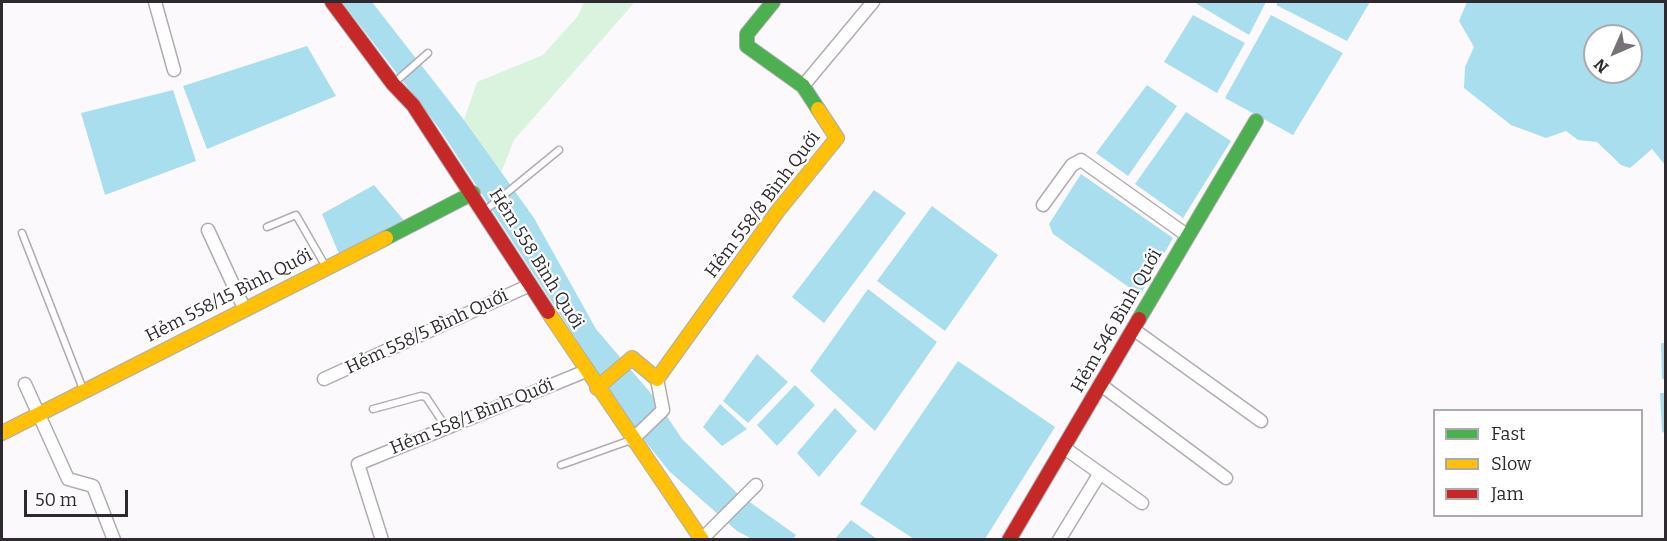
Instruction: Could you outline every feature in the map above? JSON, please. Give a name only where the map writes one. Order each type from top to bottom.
[{"type":"street","points":[[155,2],[174,70]]},
{"type":"street","name":"Hẻm 558 Bình Quới","points":[[332,2],[393,84],[413,105],[486,210],[530,285],[586,371],[600,386],[702,539]]},
{"type":"street","name":"Hẻm 558/8 Bình Quới","points":[[657,379],[777,213],[841,134],[803,86],[747,46],[747,34],[773,2]]},
{"type":"street","points":[[803,86],[873,2]]},
{"type":"street","name":"Hẻm 546 Bình Quới","points":[[1009,540],[1256,121]]},
{"type":"street","points":[[1043,205],[1072,165],[1081,160],[1188,236]]},
{"type":"street","name":"Hẻm 558/15 Bình Quới","points":[[2,433],[84,389],[473,193]]},
{"type":"street","points":[[208,230],[244,308]]},
{"type":"street","name":"Hẻm 558/5 Bình Quới","points":[[324,379],[530,285]]},
{"type":"street","points":[[1133,329],[1261,421]]},
{"type":"street","points":[[600,386],[632,358],[657,379],[656,387],[664,405],[662,411],[634,438]]},
{"type":"street","name":"Hẻm 558/1 Bình Quới","points":[[382,540],[358,464],[586,371]]},
{"type":"street","points":[[25,384],[68,479],[93,486],[114,540]]},
{"type":"street","points":[[1101,385],[1226,478]]},
{"type":"street","points":[[1064,447],[1142,503]]},
{"type":"street","points":[[1059,540],[1100,473]]},
{"type":"street","points":[[702,539],[756,484]]},
{"type":"lane","points":[[393,84],[428,53]]},
{"type":"lane","points":[[486,210],[559,150]]},
{"type":"lane","points":[[267,227],[296,215],[326,267]]},
{"type":"lane","points":[[22,232],[84,389]]},
{"type":"lane","points":[[373,408],[420,396],[426,397],[446,427]]},
{"type":"lane","points":[[561,465],[634,438]]},
{"type":"green space","points":[[584,2],[635,2],[514,140],[501,173],[464,120],[477,82],[543,55],[578,16]]},
{"type":"water","points":[[342,2],[372,2],[464,120],[534,218],[596,329],[654,397],[682,439],[737,493],[796,535],[793,539],[752,539],[737,531],[669,471],[629,421],[439,128]]},
{"type":"water","points":[[1198,2],[1266,2],[1249,35],[1197,4]]},
{"type":"water","points":[[1278,2],[1370,2],[1347,41],[1276,5]]},
{"type":"water","points":[[1467,2],[1665,2],[1665,165],[1652,149],[1630,168],[1621,165],[1597,142],[1578,140],[1566,131],[1546,138],[1511,125],[1464,88],[1465,67],[1474,47],[1459,21]]},
{"type":"water","points":[[1193,15],[1245,43],[1217,93],[1164,62]]},
{"type":"water","points":[[1271,15],[1343,53],[1293,135],[1225,98]]},
{"type":"water","points":[[307,46],[336,96],[207,149],[183,86]]},
{"type":"water","points":[[1147,85],[1177,106],[1128,176],[1096,153]]},
{"type":"water","points":[[173,90],[196,161],[105,195],[81,113]]},
{"type":"water","points":[[1186,112],[1231,141],[1183,218],[1135,184]]},
{"type":"water","points":[[1081,174],[1173,238],[1140,295],[1053,234],[1049,224]]},
{"type":"water","points":[[374,185],[406,223],[340,256],[322,214]]},
{"type":"water","points":[[874,190],[906,213],[824,323],[792,297]]},
{"type":"water","points":[[932,206],[998,255],[945,331],[877,281]]},
{"type":"water","points":[[868,289],[937,342],[875,431],[810,371]]},
{"type":"water","points":[[1661,343],[1665,343],[1665,379],[1662,379]]},
{"type":"water","points":[[757,354],[788,382],[748,423],[723,401]]},
{"type":"water","points":[[958,361],[1055,427],[985,539],[914,539],[860,504]]},
{"type":"water","points":[[795,385],[815,405],[777,446],[757,425]]},
{"type":"water","points":[[1660,393],[1665,393],[1665,433],[1662,432]]},
{"type":"water","points":[[720,404],[747,429],[722,446],[703,427]]},
{"type":"water","points":[[835,408],[857,431],[819,477],[797,453]]},
{"type":"water","points":[[851,520],[877,539],[835,539]]},
{"type":"traffic: fast","points":[[773,2],[747,34],[747,46],[803,86],[818,109]]},
{"type":"traffic: fast","points":[[1139,319],[1256,121]]},
{"type":"traffic: fast","points":[[386,238],[473,193]]},
{"type":"traffic: slow","points":[[597,388],[632,358],[657,379],[777,212],[837,138],[818,109]]},
{"type":"traffic: slow","points":[[2,433],[386,238]]},
{"type":"traffic: slow","points":[[548,312],[702,540]]},
{"type":"traffic: jam","points":[[332,2],[393,84],[413,105],[548,312]]},
{"type":"traffic: jam","points":[[1009,540],[1139,319]]}]
